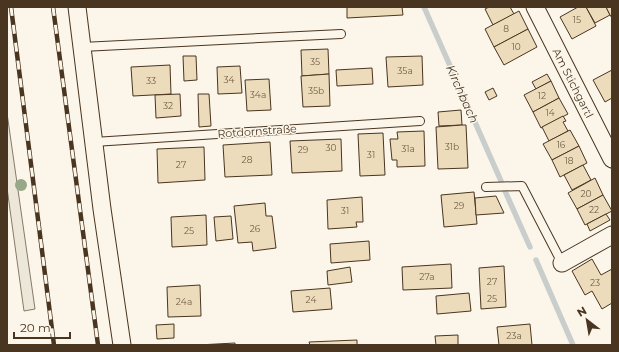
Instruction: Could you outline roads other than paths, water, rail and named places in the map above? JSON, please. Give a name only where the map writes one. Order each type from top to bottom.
[{"type":"street","points":[[77,7],[102,209],[122,345]]},
{"type":"street","name":"Am Stichgartl","points":[[535,7],[612,159]]},
{"type":"street","points":[[562,264],[612,235]]},
{"type":"lane","points":[[82,47],[341,34]]},
{"type":"lane","name":"Rotdornstraße","points":[[94,142],[420,121]]},
{"type":"lane","points":[[486,187],[522,186],[562,264]]},
{"type":"waterway","name":"Kirchbach","points":[[424,7],[501,181]]},
{"type":"waterway","name":"Kirchbach","points":[[505,191],[530,247]]},
{"type":"waterway","name":"Kirchbach","points":[[536,260],[573,345]]},
{"type":"railway","points":[[11,7],[54,345]]},
{"type":"railway","points":[[53,7],[98,345]]}]
